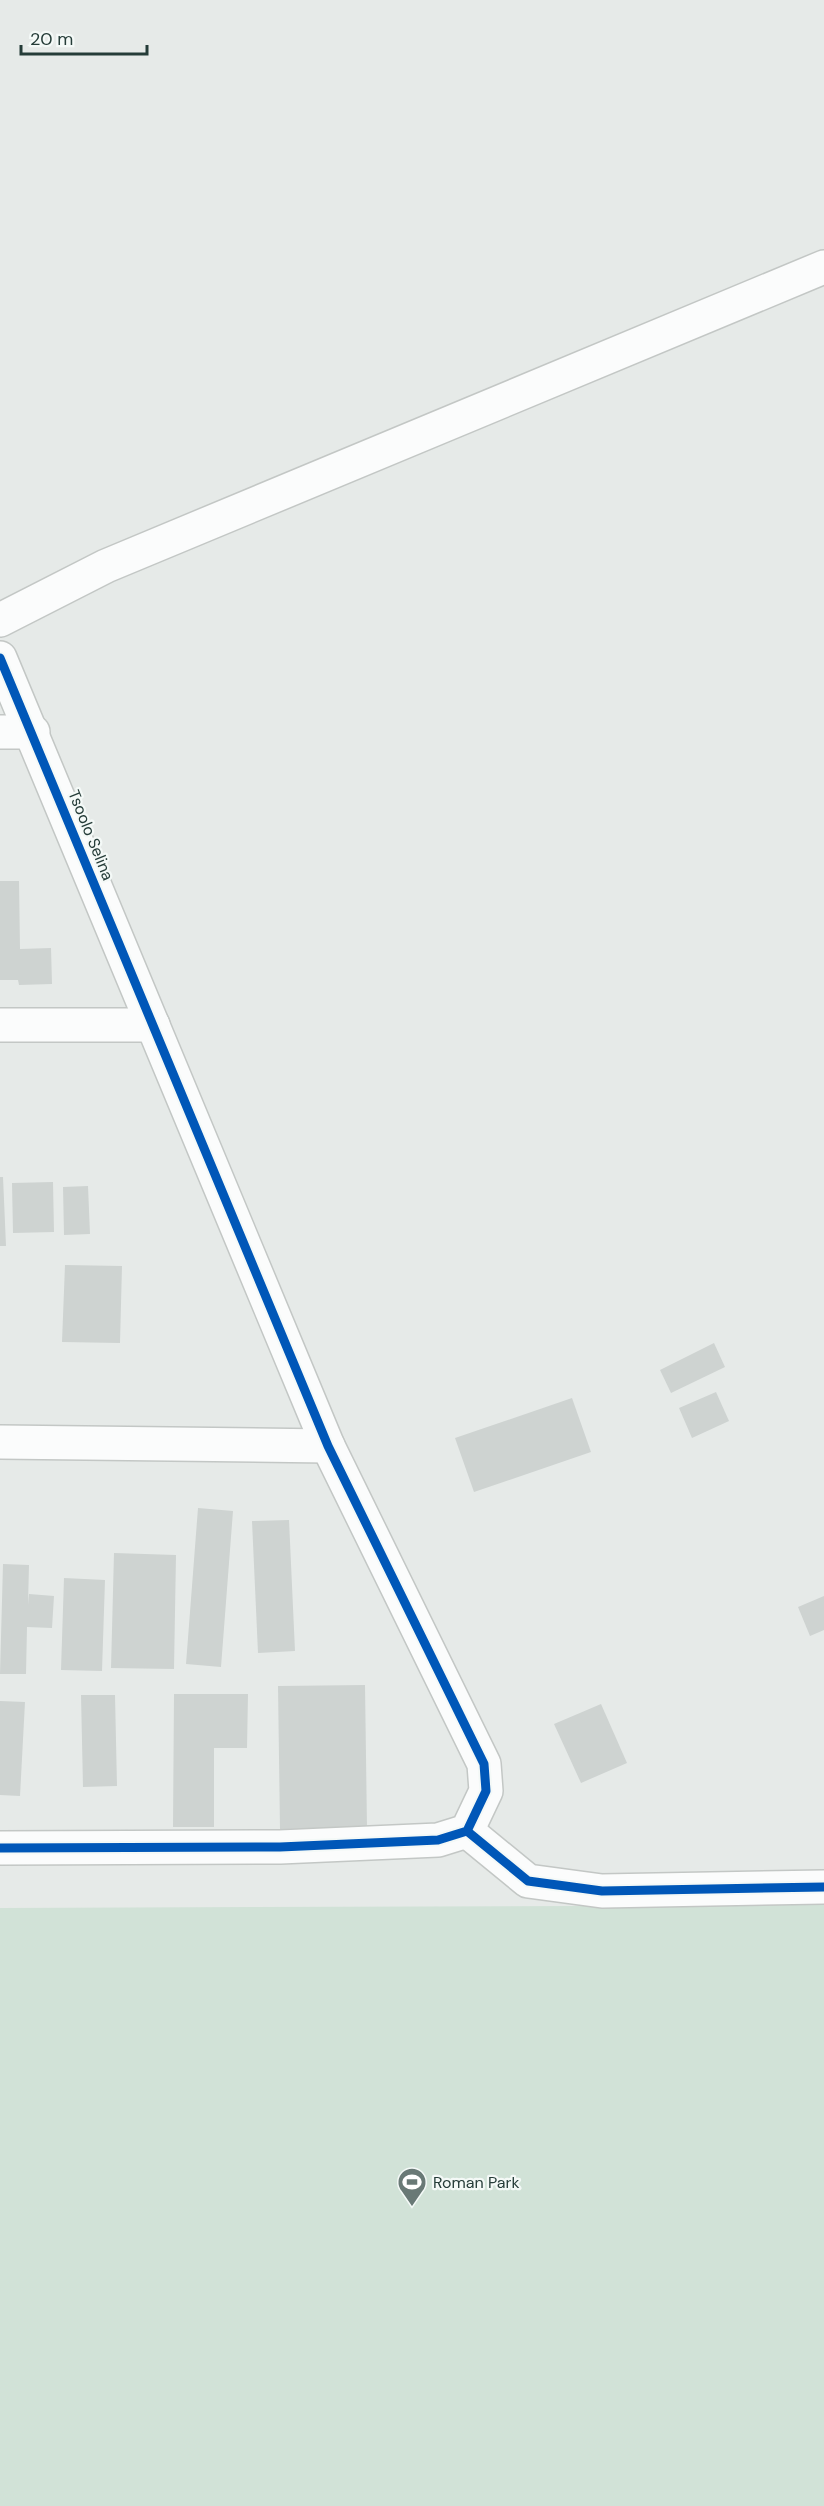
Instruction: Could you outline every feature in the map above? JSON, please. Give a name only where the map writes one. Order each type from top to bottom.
[{"type":"street","points":[[0,620],[106,566],[824,267]]},
{"type":"street","name":"Tsoolo Selina","points":[[0,658],[33,732],[328,1446],[484,1764],[486,1791],[467,1831]]},
{"type":"street","points":[[0,732],[33,732]]},
{"type":"street","points":[[0,1025],[153,1025]]},
{"type":"street","points":[[0,1442],[328,1446]]},
{"type":"street","points":[[0,1848],[279,1847],[362,1844],[438,1840],[467,1831],[528,1881],[602,1891],[824,1887]]},
{"type":"green space","name":"Roman Park","points":[[824,1896],[824,2506],[0,2506],[0,1908],[579,1906]]},
{"type":"building","points":[[0,881],[19,881],[20,949],[51,948],[52,984],[19,985],[18,980],[0,980]]},
{"type":"building","points":[[0,1177],[3,1177],[6,1246],[0,1246]]},
{"type":"building","points":[[53,1182],[54,1232],[13,1233],[12,1183]]},
{"type":"building","points":[[88,1186],[90,1234],[64,1235],[63,1187]]},
{"type":"building","points":[[65,1265],[122,1266],[120,1343],[62,1342]]},
{"type":"building","points":[[714,1343],[725,1367],[671,1393],[660,1370]]},
{"type":"building","points":[[716,1392],[729,1421],[692,1438],[679,1408]]},
{"type":"building","points":[[572,1398],[591,1452],[474,1492],[455,1438]]},
{"type":"building","points":[[198,1508],[233,1511],[221,1667],[186,1664]]},
{"type":"building","points":[[289,1520],[295,1651],[258,1653],[252,1521]]},
{"type":"building","points":[[114,1553],[176,1555],[174,1669],[111,1668]]},
{"type":"building","points":[[3,1564],[29,1565],[28,1605],[29,1594],[54,1596],[52,1628],[27,1627],[26,1674],[0,1674]]},
{"type":"building","points":[[64,1578],[105,1580],[102,1671],[61,1670]]},
{"type":"building","points":[[824,1596],[824,1630],[810,1636],[798,1607]]},
{"type":"building","points":[[365,1685],[367,1828],[280,1829],[278,1686]]},
{"type":"building","points":[[174,1694],[248,1694],[247,1748],[214,1748],[214,1827],[173,1827]]},
{"type":"building","points":[[81,1695],[115,1695],[117,1786],[83,1787]]},
{"type":"building","points":[[0,1701],[25,1702],[20,1796],[0,1795]]},
{"type":"building","points":[[601,1704],[627,1763],[581,1783],[554,1724]]},
{"type":"cycle path","points":[[0,658],[328,1446],[484,1764],[486,1791],[467,1831],[438,1840],[280,1847],[0,1848]]},
{"type":"cycle path","points":[[467,1831],[528,1881],[602,1891],[824,1887]]},
{"type":"place","name":"Roman Park","points":[[412,2208]]}]
